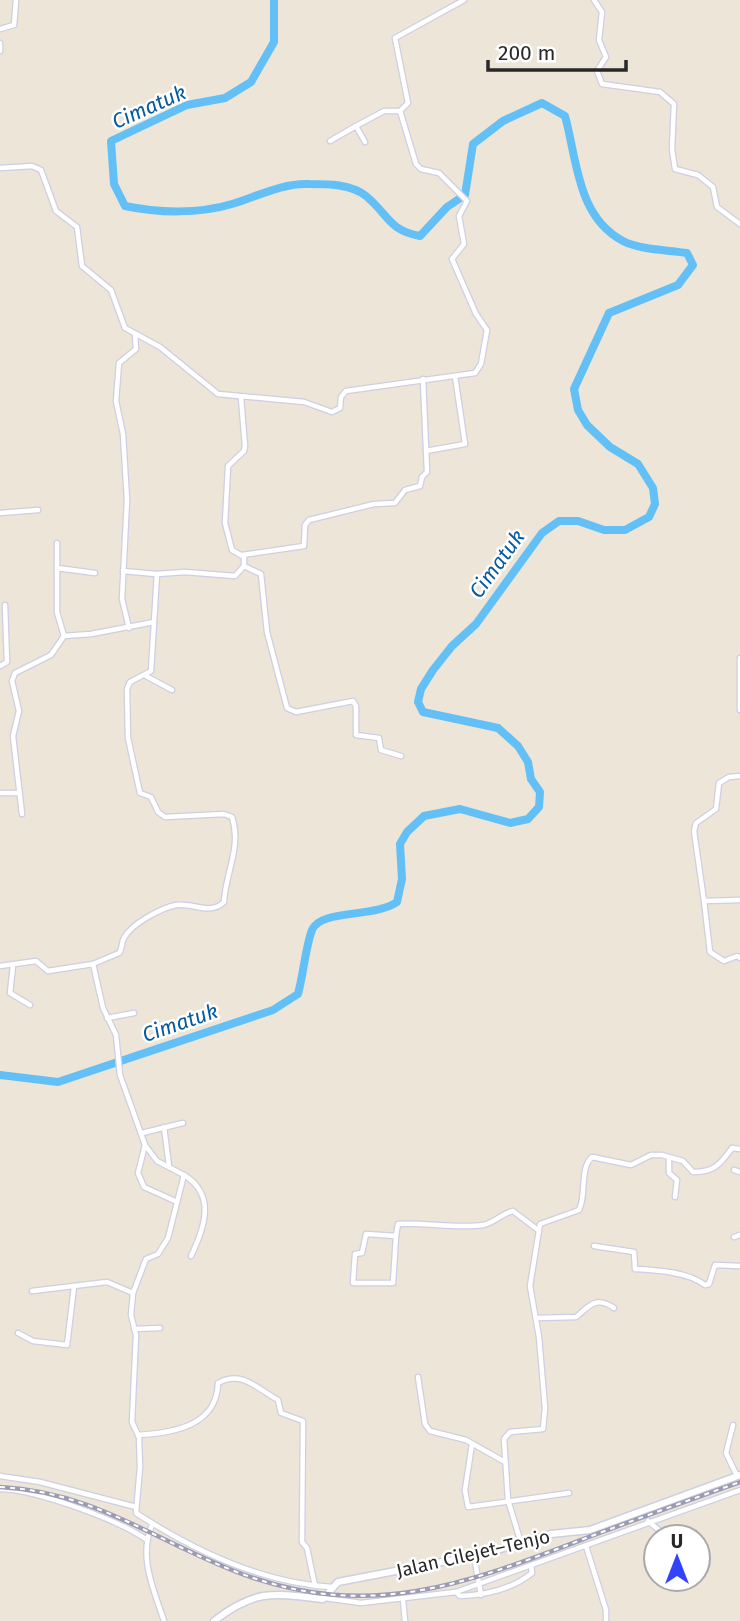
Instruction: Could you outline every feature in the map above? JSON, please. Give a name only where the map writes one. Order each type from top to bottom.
[{"type":"main road","name":"Jalan Cilejet–Tenjo","points":[[332,1587],[338,1582],[474,1556],[551,1534],[590,1530],[738,1476]]},
{"type":"main road","points":[[214,1621],[247,1600],[265,1594],[325,1598],[332,1587]]},
{"type":"street","points":[[0,29],[14,25],[16,0]]},
{"type":"street","points":[[330,141],[384,111],[400,111],[408,102],[395,36],[464,0]]},
{"type":"street","points":[[594,0],[602,12],[599,40],[606,57],[597,71],[603,83],[660,92],[674,104],[672,149],[676,169],[698,174],[713,187],[716,207],[740,224]]},
{"type":"street","points":[[0,43],[0,51]]},
{"type":"street","points":[[0,168],[32,166],[41,170],[56,211],[77,227],[82,266],[111,290],[125,328],[160,347],[213,392],[241,398],[304,402],[332,412],[340,408],[341,397],[346,391],[470,375],[480,369],[481,349],[488,333],[452,261],[465,241],[459,219],[465,198],[439,173],[417,166],[400,111]]},
{"type":"street","points":[[356,126],[365,142]]},
{"type":"street","points":[[129,628],[123,607],[122,571],[127,500],[116,387],[119,363],[136,349],[135,335]]},
{"type":"street","points":[[426,451],[465,444],[455,376]]},
{"type":"street","points":[[241,398],[245,446],[244,452],[228,466],[225,518],[232,550],[242,555],[304,546],[305,525],[309,520],[397,502],[405,490],[421,484],[422,477],[427,472],[424,379]]},
{"type":"street","points":[[0,513],[38,510]]},
{"type":"street","points":[[22,814],[13,729],[19,711],[12,681],[15,673],[56,652],[64,636],[57,612],[57,543]]},
{"type":"street","points":[[242,555],[244,566]]},
{"type":"street","points":[[122,571],[235,576],[244,566]]},
{"type":"street","points":[[244,566],[261,574],[267,632],[287,708],[296,712],[353,701],[356,706],[356,735],[379,738],[381,750],[401,756]]},
{"type":"street","points":[[57,568],[95,573]]},
{"type":"street","points":[[0,966],[36,961],[48,971],[93,964],[120,953],[123,938],[129,931],[168,908],[179,905],[215,908],[223,905],[224,883],[234,857],[235,826],[228,814],[166,817],[158,811],[151,797],[139,789],[128,738],[130,682],[146,676],[151,671],[157,574]]},
{"type":"street","points":[[5,605],[3,665],[15,673]]},
{"type":"street","points":[[64,636],[129,628],[153,622]]},
{"type":"street","points":[[740,658],[740,710]]},
{"type":"street","points":[[146,676],[172,690]]},
{"type":"street","points":[[740,776],[729,776],[719,783],[716,809],[695,826],[710,952],[724,961],[737,956],[740,958]]},
{"type":"street","points":[[1,793],[18,793]]},
{"type":"street","points":[[704,901],[740,900]]},
{"type":"street","points":[[93,964],[107,1018],[114,1030],[120,1075],[145,1145],[157,1161],[184,1175],[199,1190],[206,1214],[205,1226],[191,1256]]},
{"type":"street","points":[[13,966],[10,993],[30,1005]]},
{"type":"street","points":[[107,1018],[134,1013]]},
{"type":"street","points":[[142,1133],[183,1123]]},
{"type":"street","points":[[164,1127],[169,1166]]},
{"type":"street","points":[[145,1145],[138,1173],[144,1187],[176,1201]]},
{"type":"street","points":[[521,1544],[508,1500],[506,1434],[543,1430],[545,1405],[530,1283],[537,1259],[538,1230],[544,1222],[579,1210],[585,1190],[585,1166],[592,1157],[631,1165],[654,1154],[683,1161],[693,1172],[711,1171],[732,1149],[740,1149]]},
{"type":"street","points":[[669,1159],[668,1173],[677,1180],[674,1197]]},
{"type":"street","points":[[184,1175],[168,1238],[158,1254],[146,1259],[133,1293],[132,1422],[138,1435],[136,1513],[152,1525],[262,1576],[332,1587]]},
{"type":"street","points":[[396,1237],[366,1234],[362,1253],[355,1254],[353,1283],[393,1283],[398,1224],[424,1222],[481,1225],[498,1221],[513,1211],[523,1215],[538,1230]]},
{"type":"street","points":[[734,1237],[740,1235]]},
{"type":"street","points":[[594,1246],[634,1252],[635,1269],[654,1269],[697,1279],[707,1286],[715,1265],[740,1266]]},
{"type":"street","points":[[32,1291],[110,1282],[133,1293]]},
{"type":"street","points":[[18,1334],[37,1341],[67,1345],[74,1287]]},
{"type":"street","points":[[536,1318],[576,1317],[586,1305],[593,1303],[614,1308]]},
{"type":"street","points":[[134,1329],[160,1328]]},
{"type":"street","points":[[138,1435],[181,1430],[201,1419],[213,1406],[218,1394],[218,1382],[230,1377],[242,1378],[278,1400],[281,1413],[303,1421],[302,1542],[307,1548],[315,1586]]},
{"type":"street","points":[[418,1377],[426,1428],[436,1435],[472,1444],[505,1463]]},
{"type":"street","points":[[733,1424],[726,1453],[738,1476]]},
{"type":"street","points":[[472,1444],[466,1504],[470,1508],[508,1500],[569,1493]]},
{"type":"street","points":[[0,1476],[40,1482],[136,1507]]},
{"type":"street","points":[[0,1489],[27,1491],[79,1508],[147,1539]]},
{"type":"street","points":[[325,1598],[361,1603],[456,1592],[740,1490]]},
{"type":"street","points":[[152,1525],[147,1539],[149,1575],[164,1621]]},
{"type":"street","points":[[586,1546],[606,1621]]},
{"type":"street","points":[[474,1556],[481,1595]]},
{"type":"street","points":[[456,1592],[460,1596],[481,1595],[518,1584],[532,1573],[531,1564]]},
{"type":"street","points":[[403,1600],[405,1621]]},
{"type":"waterway","name":"Cimatuk","points":[[0,1075],[58,1082],[273,1010],[298,994],[310,936],[317,923],[337,916],[387,907],[397,902],[402,879],[400,844],[407,832],[424,816],[460,809],[510,823],[528,819],[539,807],[540,792],[531,779],[528,762],[518,746],[498,728],[423,712],[418,702],[421,689],[452,646],[476,624],[542,533],[559,521],[578,521],[604,530],[625,530],[649,517],[655,504],[653,488],[638,464],[610,447],[587,425],[578,410],[574,389],[609,313],[678,285],[693,265],[687,253],[638,246],[623,241],[608,231],[596,217],[581,186],[565,116],[542,103],[503,121],[473,144],[465,195],[447,207],[420,236],[395,226],[360,192],[331,185],[299,184],[206,210],[165,211],[125,206],[114,184],[111,141],[187,105],[225,98],[251,82],[274,42],[274,0]]},
{"type":"railway","points":[[0,1487],[34,1491],[96,1508],[242,1574],[289,1588],[333,1595],[375,1595],[417,1591],[500,1570],[740,1482]]}]
